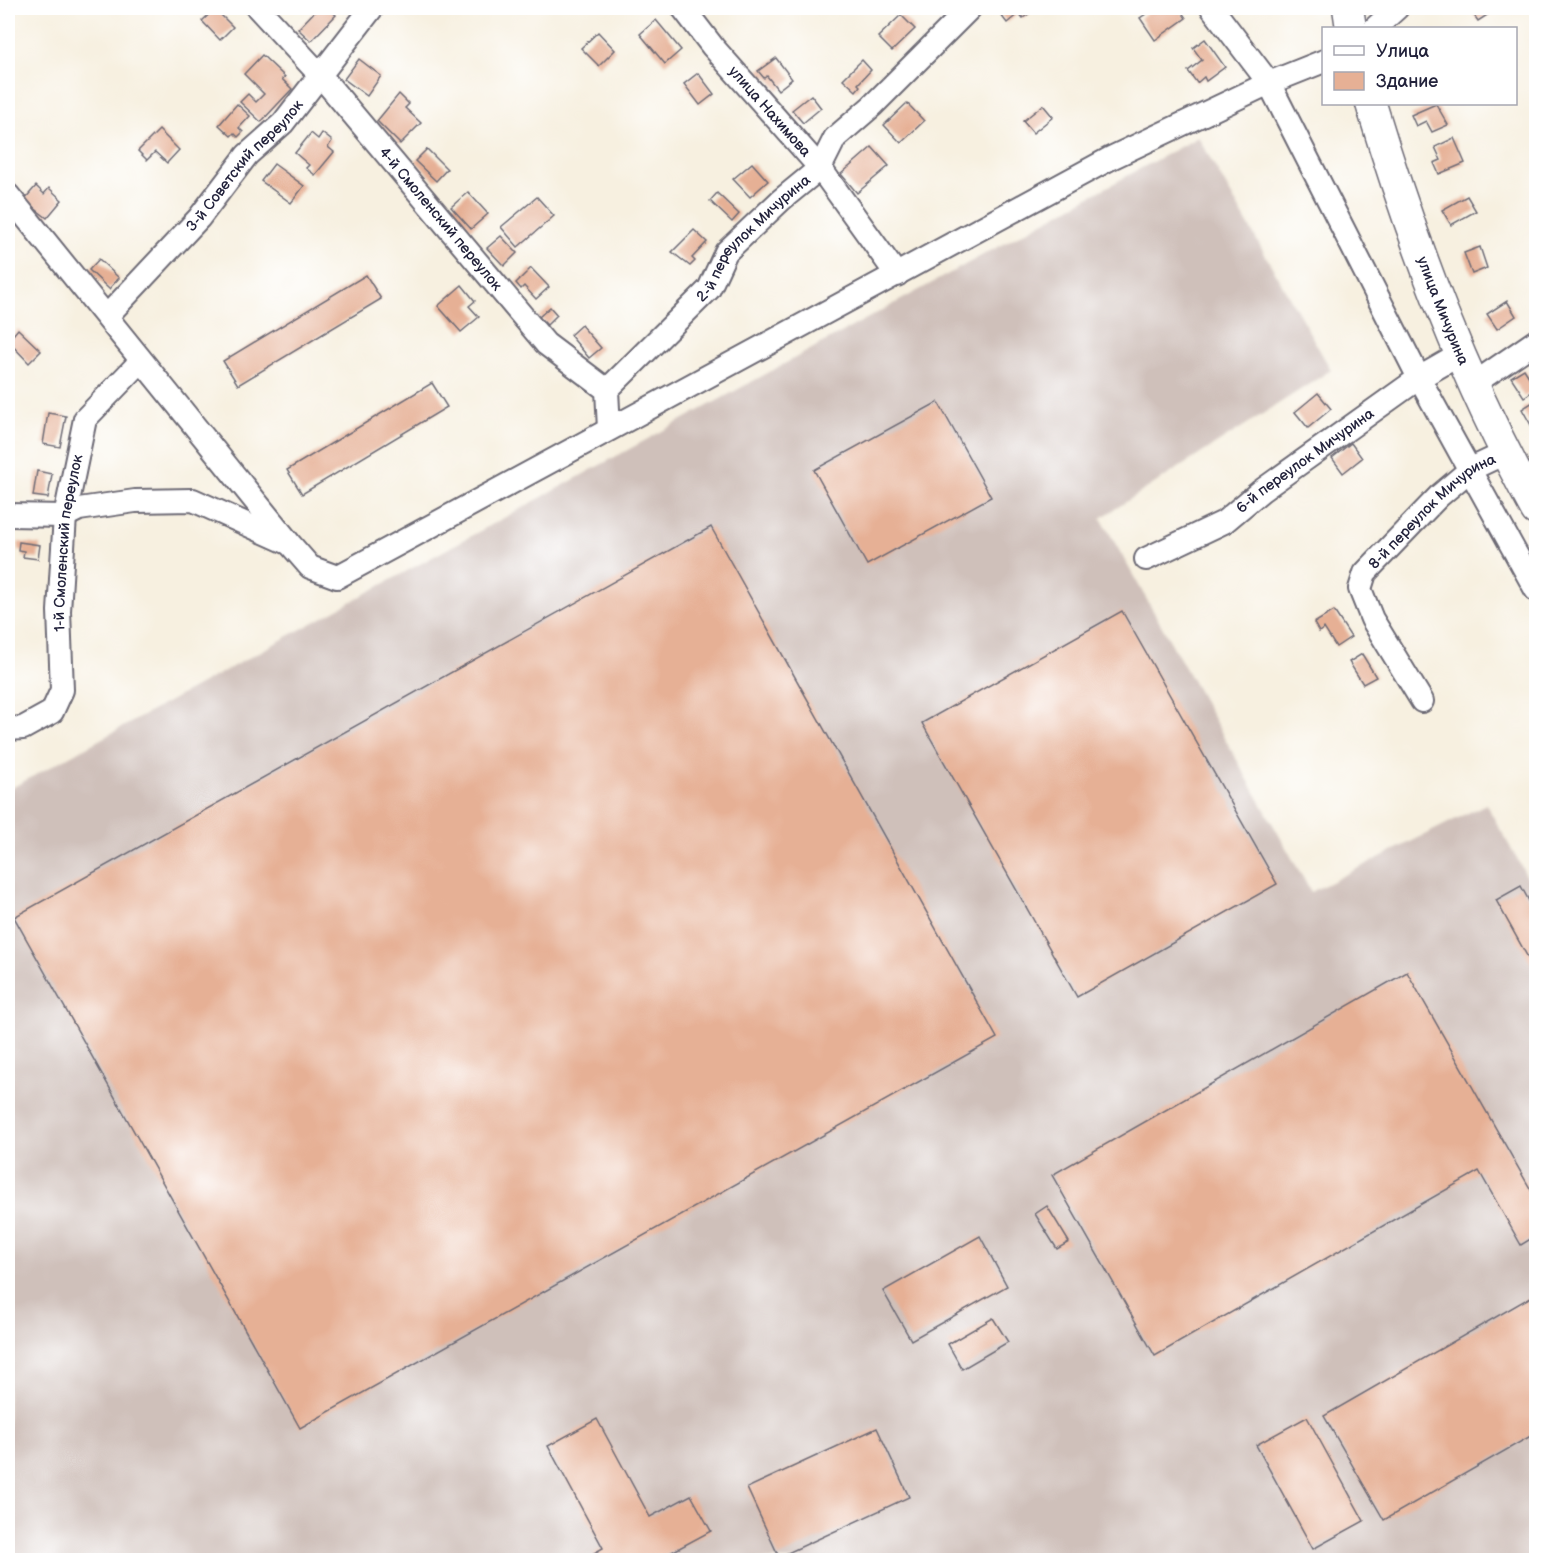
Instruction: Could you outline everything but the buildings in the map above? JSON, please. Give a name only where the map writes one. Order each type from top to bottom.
[{"type":"main road","points":[[1348,8],[1351,27]]},
{"type":"main road","name":"улица Мичурина","points":[[1371,105],[1405,215],[1459,355],[1504,453],[1536,510]]},
{"type":"street","name":"4-й Смоленский переулок","points":[[258,8],[320,75],[546,344],[607,390]]},
{"type":"street","name":"3-й Советский переулок","points":[[107,316],[199,218],[247,154],[283,123],[372,8]]},
{"type":"street","name":"улица Нахимова","points":[[682,8],[713,47],[820,168],[897,275]]},
{"type":"street","name":"2-й переулок Мичурина","points":[[607,390],[709,289],[726,252],[781,200],[820,168],[835,138],[872,106],[970,8]]},
{"type":"street","points":[[1212,8],[1269,83],[1419,378],[1536,590]]},
{"type":"street","points":[[1376,27],[1397,8]]},
{"type":"street","points":[[9,201],[107,316],[141,361],[310,567],[337,577],[1111,158],[1269,83],[1322,61]]},
{"type":"street","points":[[1472,385],[1536,341]]},
{"type":"street","name":"6-й переулок Мичурина","points":[[1146,559],[1224,522],[1261,491],[1419,378],[1459,355]]},
{"type":"street","name":"1-й Смоленский переулок","points":[[15,728],[52,712],[62,690],[60,611],[65,516],[85,419],[141,361]]},
{"type":"street","points":[[607,390],[609,429]]},
{"type":"street","name":"8-й переулок Мичурина","points":[[1422,701],[1372,619],[1360,589],[1365,573],[1439,496],[1471,469],[1504,453]]},
{"type":"street","points":[[8,515],[65,516],[79,508],[135,501],[193,500],[290,544]]},
{"type":"shaded area","points":[[1198,137],[1331,370],[1101,518],[1311,892],[1486,804],[1536,893],[1536,1560],[8,1560],[8,790]]}]
